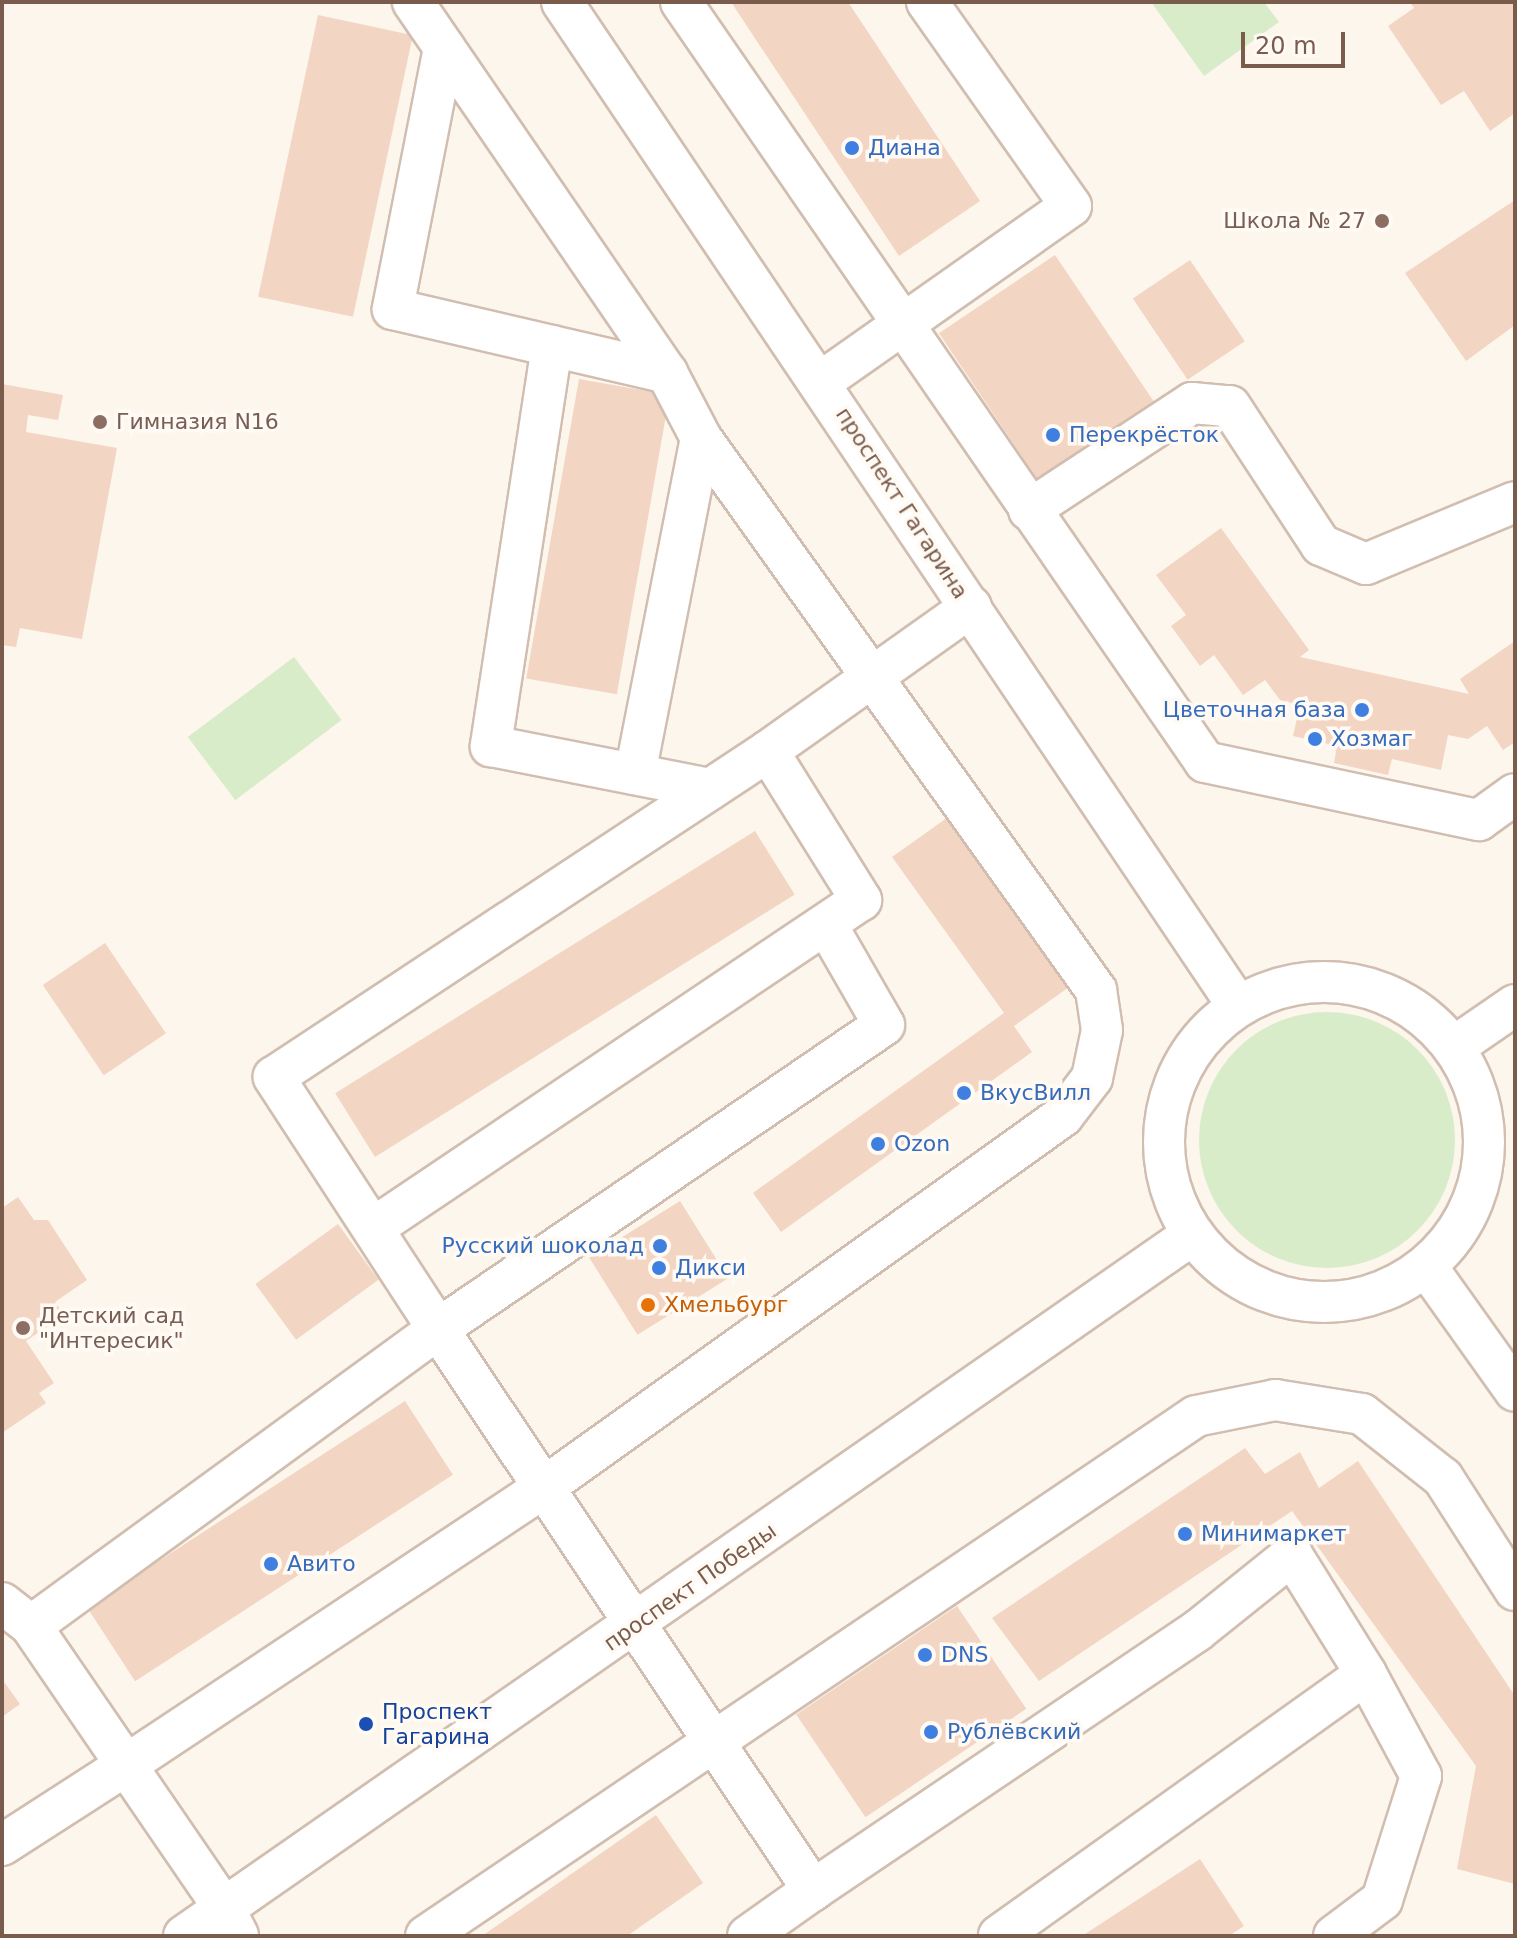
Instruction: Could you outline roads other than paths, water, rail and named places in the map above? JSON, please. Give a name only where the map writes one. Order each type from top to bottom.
[{"type":"street","points":[[2,1845],[543,1488],[1063,1116],[1092,1078],[1102,1030],[1096,990],[701,438],[667,373],[413,2]]},
{"type":"street","name":"проспект Гагарина","points":[[562,2],[822,381],[1238,1006]]},
{"type":"street","points":[[681,2],[1205,762],[1479,820],[1515,794]]},
{"type":"street","points":[[822,381],[1071,206],[927,2]]},
{"type":"street","points":[[444,48],[393,309],[667,373]]},
{"type":"street","points":[[552,346],[491,746],[710,789]]},
{"type":"street","points":[[1029,510],[1192,403],[1230,406],[1321,545],[1366,564],[1515,502]]},
{"type":"street","points":[[635,774],[701,438]]},
{"type":"street","points":[[813,1890],[711,1740],[638,1625],[543,1488],[274,1077],[768,751],[971,607]]},
{"type":"street","points":[[373,1228],[861,900],[768,751]]},
{"type":"street","points":[[231,1922],[126,1765],[17,1614],[884,1025],[826,924]]},
{"type":"street","points":[[1330,980],[1366,987],[1421,1013],[1454,1047],[1476,1090],[1485,1138],[1480,1174],[1458,1230],[1426,1266],[1380,1292],[1342,1300],[1277,1296],[1230,1272],[1192,1235],[1166,1175],[1166,1111],[1191,1051],[1238,1006],[1282,986],[1330,980]]},
{"type":"street","points":[[1454,1047],[1515,1005]]},
{"type":"street","name":"проспект Победы","points":[[184,1936],[231,1922],[638,1625],[1192,1235]]},
{"type":"street","points":[[1426,1266],[1515,1391]]},
{"type":"street","points":[[426,1936],[711,1740],[1196,1416],[1275,1400],[1362,1414],[1443,1478],[1515,1590]]},
{"type":"street","points":[[748,1936],[1197,1631],[1292,1555],[1366,1674],[1421,1776],[1382,1900],[1334,1936]]},
{"type":"street","points":[[999,1936],[1366,1674]]},
{"type":"place","name":"Диана","points":[[852,148]]},
{"type":"place","name":"Школа № 27","points":[[1382,221]]},
{"type":"place","name":"Гимназия N16","points":[[100,422]]},
{"type":"place","name":"Перекрёсток","points":[[1053,435]]},
{"type":"place","name":"Цветочная база","points":[[1362,710]]},
{"type":"place","name":"Хозмаг","points":[[1315,739]]},
{"type":"place","name":"ВкусВилл","points":[[964,1093]]},
{"type":"place","name":"Ozon","points":[[878,1144]]},
{"type":"place","name":"Русский шоколад","points":[[660,1246]]},
{"type":"place","name":"Дикси","points":[[659,1268]]},
{"type":"place","name":"Хмельбург","points":[[648,1305]]},
{"type":"place","name":"Детский сад \"Интересик\"","points":[[23,1328]]},
{"type":"place","name":"Минимаркет","points":[[1185,1534]]},
{"type":"place","name":"Авито","points":[[271,1564]]},
{"type":"place","name":"DNS","points":[[925,1655]]},
{"type":"place","name":"Проспект Гагарина","points":[[366,1724]]},
{"type":"place","name":"Рублёвский","points":[[931,1732]]}]
